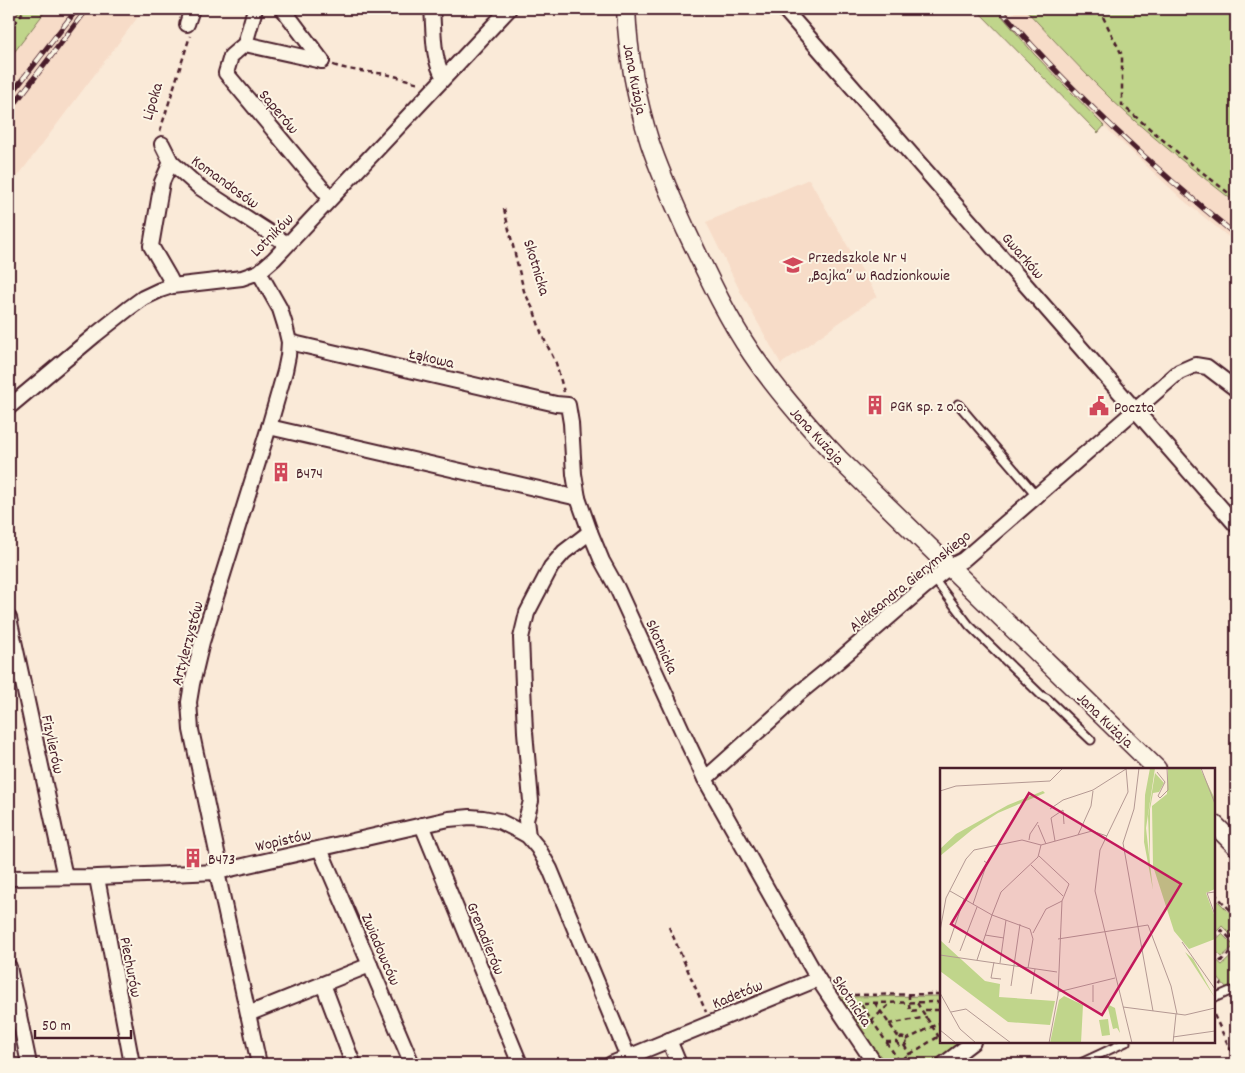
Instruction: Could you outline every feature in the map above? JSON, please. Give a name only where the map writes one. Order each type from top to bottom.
[{"type":"street","points":[[187,24],[192,9]]},
{"type":"street","name":"Saperów","points":[[255,9],[245,44],[232,56],[226,73],[330,198]]},
{"type":"street","points":[[283,9],[322,62]]},
{"type":"street","points":[[432,9],[436,55],[440,71],[444,77]]},
{"type":"street","name":"Lotników","points":[[9,407],[143,298],[172,286],[242,278],[259,272],[274,259],[509,9]]},
{"type":"street","name":"Jana Kużaja","points":[[626,9],[630,55],[650,142],[665,182],[696,250],[736,328],[752,353],[815,433],[949,567],[1156,768]]},
{"type":"street","name":"Gwarków","points":[[784,9],[1236,525]]},
{"type":"street","points":[[245,44],[322,62]]},
{"type":"street","name":"Lipoka","points":[[162,144],[171,162]]},
{"type":"street","points":[[171,162],[162,182],[151,246],[169,277],[172,286]]},
{"type":"street","name":"Komandosów","points":[[171,162],[199,187],[287,244]]},
{"type":"street","name":"Artylerzystów","points":[[259,272],[280,309],[286,325],[289,342],[288,356],[269,427],[202,642],[189,702],[191,730],[259,1064]]},
{"type":"street","name":"Łąkowa","points":[[289,342],[556,404],[568,405]]},
{"type":"street","name":"Aleksandra Gierymskiego","points":[[705,779],[798,694],[934,579],[949,567],[963,560],[1179,372],[1195,366],[1207,367],[1236,389]]},
{"type":"street","name":"Skotnicka","points":[[568,405],[578,498],[602,560],[618,588],[705,779],[818,979],[875,1064]]},
{"type":"street","points":[[269,427],[578,498]]},
{"type":"street","points":[[528,836],[526,820],[531,801],[525,732],[521,638],[527,613],[551,567],[564,552],[590,532]]},
{"type":"street","name":"Fizylierów","points":[[9,618],[65,877]]},
{"type":"street","name":"Wopistów","points":[[9,878],[98,877],[219,872],[449,819],[470,817],[499,822],[528,836],[538,848],[550,869],[628,1057]]},
{"type":"street","name":"Grenadierów","points":[[422,825],[520,1064]]},
{"type":"street","points":[[1215,825],[1236,846]]},
{"type":"street","name":"Zwiadowców","points":[[320,848],[412,1064]]},
{"type":"street","name":"Piechurów","points":[[98,877],[132,1064]]},
{"type":"street","points":[[248,1014],[370,965]]},
{"type":"street","points":[[9,967],[29,1064]]},
{"type":"street","name":"Kadetów","points":[[611,1064],[818,979]]},
{"type":"street","points":[[323,984],[352,1061]]},
{"type":"street","points":[[669,1040],[679,1064]]},
{"type":"street","points":[[944,1064],[972,1043]]},
{"type":"lane","points":[[958,404],[1037,496]]},
{"type":"lane","points":[[934,579],[969,625],[1042,696],[1048,699],[1091,740]]},
{"type":"lane","points":[[1215,998],[1230,991]]},
{"type":"lane","points":[[1081,1064],[1124,1043]]},
{"type":"path","points":[[9,31],[25,9]]},
{"type":"path","points":[[1099,9],[1122,55],[1122,106],[1236,199]]},
{"type":"path","name":"Lipoka","points":[[162,144],[159,134],[192,30],[187,24]]},
{"type":"path","points":[[322,62],[344,69],[378,73],[426,84]]},
{"type":"path","name":"Skotnicka","points":[[504,209],[524,291],[556,363],[568,405]]},
{"type":"path","points":[[1215,895],[1236,916]]},
{"type":"path","points":[[669,927],[710,1023]]},
{"type":"path","points":[[1215,937],[1222,930],[1236,946],[1221,961],[1215,954]]},
{"type":"path","points":[[1230,938],[1236,932]]},
{"type":"path","points":[[909,994],[909,1000]]},
{"type":"path","points":[[838,995],[940,994]]},
{"type":"path","points":[[917,1003],[940,1036],[899,1061],[861,1004],[940,1002]]},
{"type":"path","points":[[875,1003],[899,1038],[906,1040]]},
{"type":"path","points":[[871,1021],[891,1003]]},
{"type":"path","points":[[910,1004],[910,1011],[920,1010]]},
{"type":"path","points":[[925,1010],[940,1010]]},
{"type":"path","points":[[889,1024],[927,1017]]},
{"type":"path","points":[[1215,1017],[1235,1063]]},
{"type":"path","points":[[904,1045],[906,1040],[940,1023]]},
{"type":"path","points":[[897,1042],[899,1038]]},
{"type":"path","points":[[886,1042],[897,1042],[899,1046],[904,1045]]},
{"type":"path","points":[[904,1045],[910,1055]]},
{"type":"shaded area","points":[[47,9],[144,9],[9,188],[9,59]]},
{"type":"shaded area","points":[[996,9],[1005,9],[1011,15],[1018,9],[1025,9],[1068,56],[1114,101],[1176,155],[1236,203],[1236,243],[1183,200],[1104,126],[1034,54]]},
{"type":"shaded area","name":"Przedszkole Nr 4 „Bajka” w Radzionkowie","points":[[809,179],[877,296],[781,364],[740,291],[706,222]]},
{"type":"green space","points":[[21,9],[47,9],[9,59],[9,25]]},
{"type":"green space","points":[[976,9],[996,9],[1034,54],[1104,126],[1098,133]]},
{"type":"green space","points":[[1025,9],[1236,9],[1236,203],[1127,114]]},
{"type":"green space","points":[[1215,898],[1236,919],[1236,929],[1231,935],[1222,926],[1215,933]]},
{"type":"green space","points":[[1222,934],[1234,946],[1222,957],[1215,950],[1215,940]]},
{"type":"green space","points":[[1236,952],[1236,986],[1228,989],[1215,975],[1215,959],[1222,965]]},
{"type":"green space","points":[[940,996],[940,1043],[963,1043],[934,1064],[882,1064],[839,999],[841,997]]},
{"type":"railway","points":[[9,97],[77,9]]},
{"type":"railway","points":[[9,111],[87,9]]},
{"type":"railway","points":[[1000,9],[1083,99],[1173,182],[1236,235]]},
{"type":"place","name":"Przedszkole Nr 4 „Bajka” w Radzionkowie","points":[[793,265]]},
{"type":"place","name":"PGK sp. z o.o.","points":[[875,405]]},
{"type":"place","name":"Poczta","points":[[1099,406]]},
{"type":"place","name":"B474","points":[[281,472]]},
{"type":"place","name":"B473","points":[[193,858]]}]
